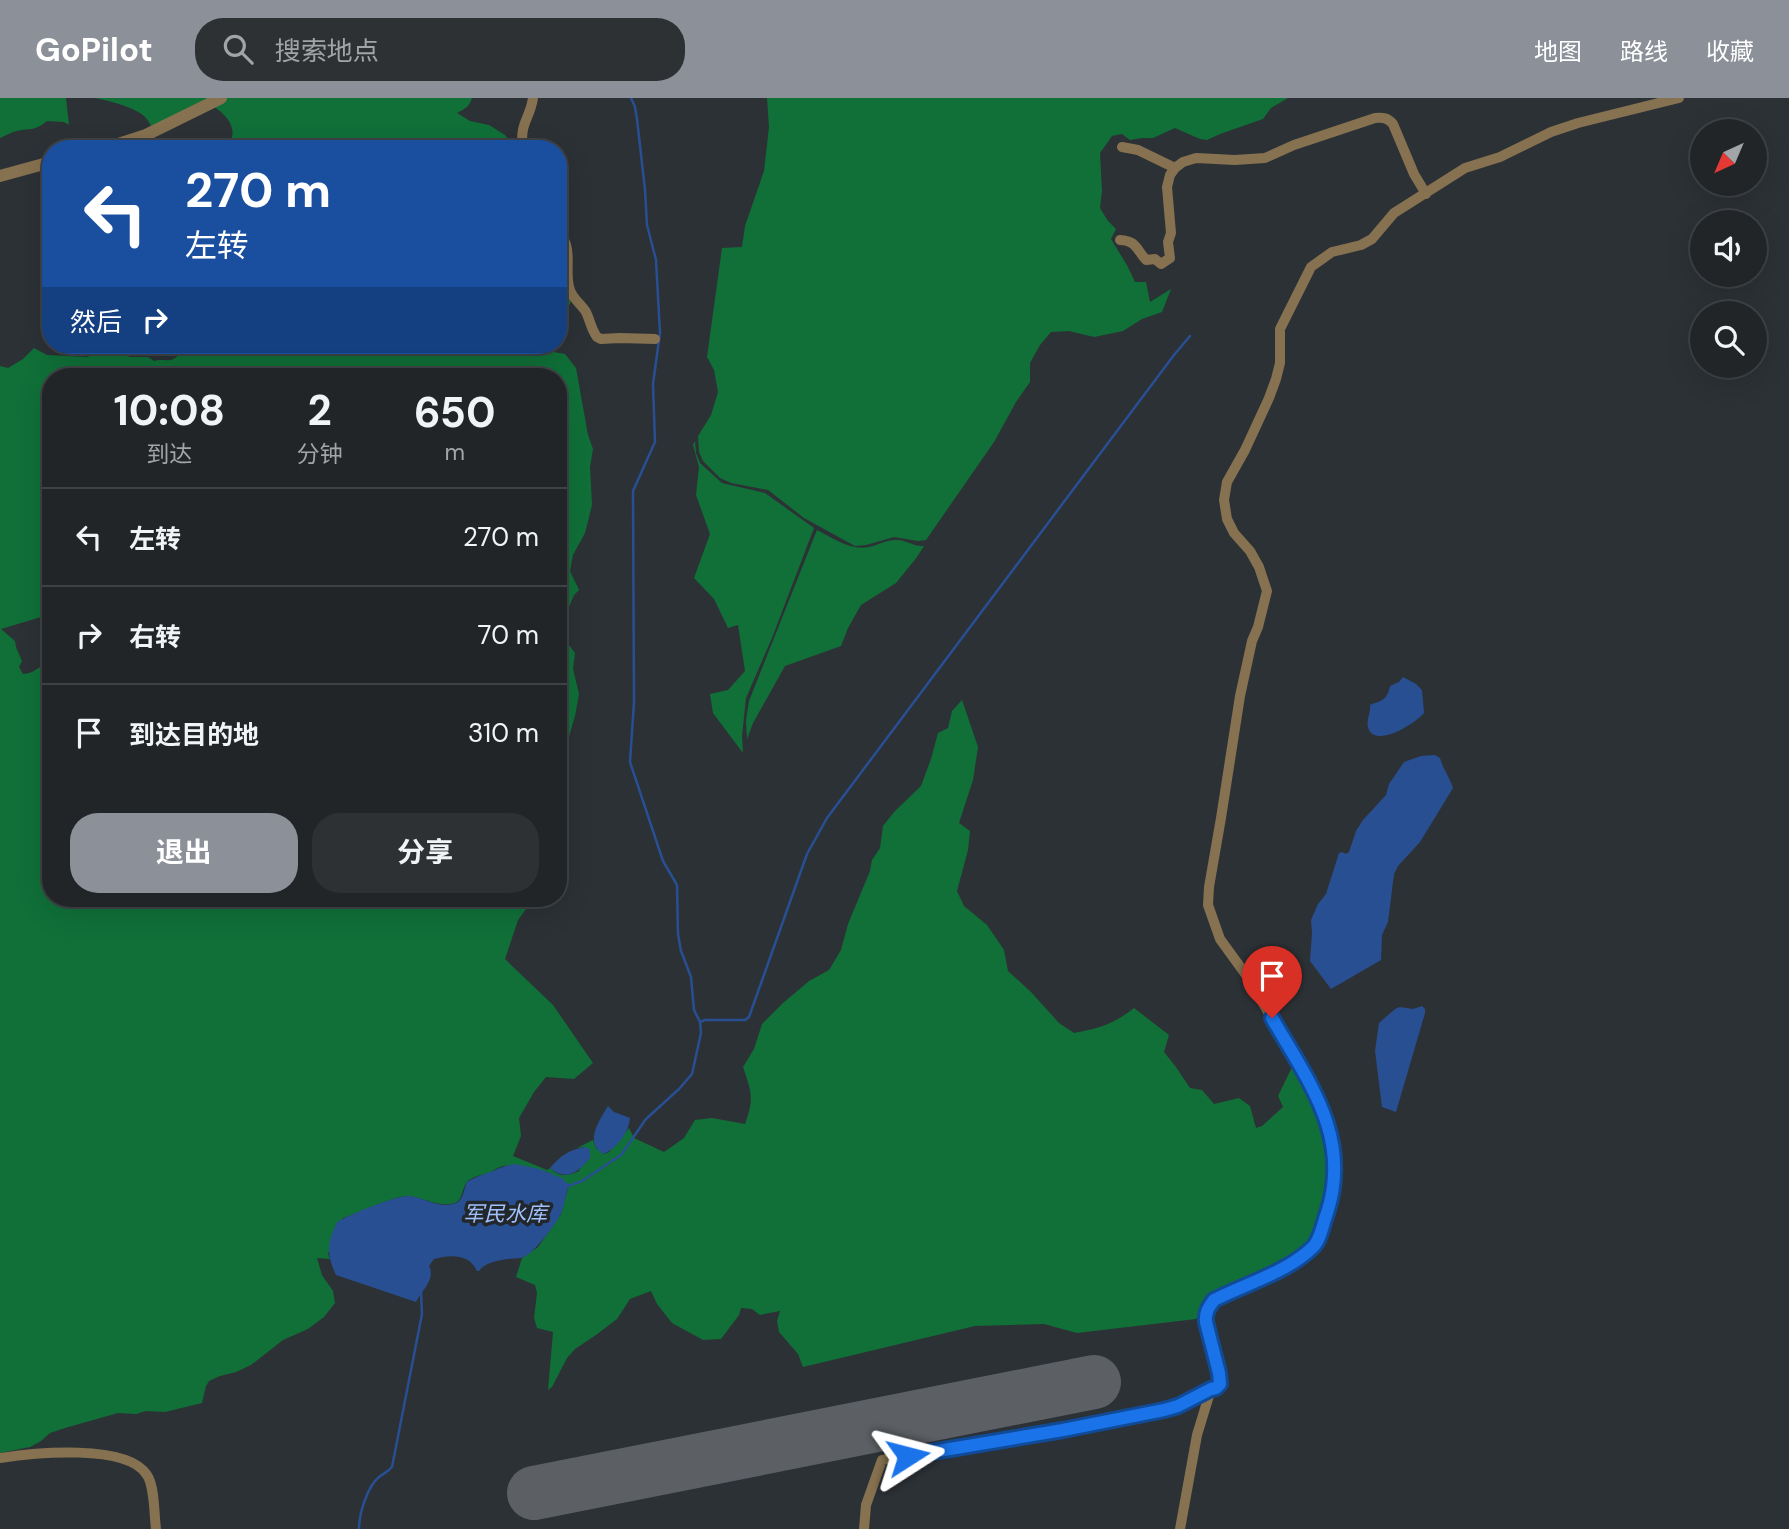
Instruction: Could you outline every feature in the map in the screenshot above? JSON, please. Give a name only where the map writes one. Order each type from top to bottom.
[{"type":"street","points":[[131,140],[221,98]]},
{"type":"street","points":[[522,140],[523,125],[533,98]]},
{"type":"street","points":[[864,1529],[866,1505],[882,1460],[1164,1410],[1216,1388],[1220,1384],[1219,1373],[1205,1316],[1209,1307],[1214,1300],[1287,1266],[1316,1244],[1330,1204],[1334,1180],[1333,1147],[1328,1123],[1319,1100],[1249,979],[1220,939],[1208,905],[1240,696],[1252,640],[1267,591],[1251,551],[1234,533],[1227,519],[1224,500],[1227,482],[1269,398],[1280,363],[1280,329],[1311,267],[1332,252],[1361,245],[1372,239],[1395,213],[1465,168],[1500,157],[1550,132],[1679,98]]},
{"type":"street","points":[[1120,240],[1130,241],[1146,260],[1156,259],[1161,264],[1170,258],[1167,187],[1175,168],[1183,162],[1196,158],[1265,158],[1359,122],[1382,117],[1393,124],[1414,174],[1426,194]]},
{"type":"street","points":[[1122,147],[1138,150],[1175,168]]},
{"type":"street","points":[[0,176],[42,164]]},
{"type":"street","points":[[567,245],[568,286],[585,311],[597,337],[601,340],[655,339]]},
{"type":"street","points":[[1180,1529],[1198,1435],[1211,1389]]},
{"type":"street","points":[[0,1458],[78,1452],[116,1456],[132,1463],[146,1473],[150,1482],[156,1529]]},
{"type":"green space","points":[[0,98],[66,98],[69,125],[47,121],[36,128],[0,138]]},
{"type":"green space","points":[[95,98],[472,98],[470,104],[457,113],[470,121],[489,125],[509,140],[231,140],[230,124],[213,106],[156,133],[142,114]]},
{"type":"green space","points":[[767,98],[1288,98],[1271,108],[1263,119],[1207,140],[1175,128],[1153,138],[1130,140],[1122,134],[1112,136],[1100,153],[1100,208],[1116,229],[1111,239],[1135,282],[1146,282],[1150,302],[1171,289],[1162,312],[1142,319],[1123,331],[1094,337],[1069,331],[1051,332],[1030,363],[1030,382],[994,442],[926,540],[894,537],[855,546],[804,518],[768,490],[731,483],[720,478],[703,461],[699,452],[698,436],[711,415],[718,392],[714,370],[707,357],[722,248],[742,247],[745,226],[764,171],[769,127]]},
{"type":"green space","points":[[567,272],[571,300],[567,307]]},
{"type":"green space","points":[[34,348],[47,355],[88,357],[91,354],[128,354],[129,357],[148,357],[154,361],[174,359],[180,354],[565,354],[576,368],[593,449],[590,467],[592,505],[585,533],[573,555],[570,571],[579,590],[569,607],[567,368],[42,368],[42,617],[1,629],[15,641],[22,661],[19,667],[23,674],[42,666],[42,907],[527,907],[518,920],[505,959],[553,1005],[593,1063],[574,1079],[546,1077],[519,1118],[521,1136],[513,1156],[547,1170],[550,1168],[560,1175],[567,1175],[579,1171],[586,1147],[577,1148],[593,1140],[596,1148],[604,1154],[609,1152],[629,1128],[634,1138],[664,1152],[684,1138],[695,1120],[712,1118],[745,1124],[751,1096],[743,1067],[754,1049],[762,1024],[809,981],[829,970],[841,950],[872,860],[880,848],[883,826],[921,786],[938,733],[948,728],[952,711],[962,700],[978,747],[973,780],[959,823],[970,831],[957,891],[964,906],[987,925],[1004,950],[1008,971],[1059,1023],[1074,1033],[1112,1022],[1134,1008],[1169,1035],[1164,1052],[1190,1088],[1202,1090],[1214,1104],[1239,1098],[1250,1106],[1256,1128],[1262,1126],[1283,1107],[1278,1096],[1294,1063],[1324,1138],[1329,1185],[1325,1211],[1309,1246],[1287,1262],[1211,1299],[1196,1319],[1077,1333],[1044,1324],[975,1326],[803,1367],[798,1354],[779,1332],[777,1321],[780,1311],[760,1315],[752,1309],[741,1308],[739,1315],[721,1339],[703,1340],[672,1323],[657,1304],[651,1291],[630,1299],[617,1319],[575,1349],[548,1390],[553,1332],[537,1328],[534,1318],[537,1293],[535,1285],[516,1277],[522,1258],[538,1247],[561,1214],[569,1185],[545,1173],[503,1166],[469,1180],[455,1203],[440,1204],[403,1196],[343,1218],[328,1254],[330,1259],[317,1258],[322,1275],[333,1291],[335,1303],[324,1317],[308,1329],[283,1340],[251,1365],[209,1381],[202,1403],[165,1412],[118,1413],[50,1433],[30,1447],[0,1453],[0,366],[8,368]]},
{"type":"green space","points":[[695,441],[700,463],[722,483],[765,493],[814,528],[746,698],[743,753],[713,713],[710,694],[728,690],[745,671],[738,625],[728,628],[714,599],[694,578],[710,534],[696,495],[699,467],[693,445]]},
{"type":"green space","points":[[817,530],[842,543],[862,548],[894,540],[924,546],[896,583],[861,605],[841,646],[785,666],[747,739],[749,701]]},
{"type":"green space","points":[[567,643],[575,653],[573,669],[579,694],[567,743]]},
{"type":"water","points":[[1403,677],[1422,690],[1424,713],[1413,723],[1395,732],[1378,736],[1368,727],[1370,705],[1384,699],[1390,686]]},
{"type":"water","points":[[1435,755],[1440,758],[1453,788],[1420,842],[1394,874],[1388,922],[1382,935],[1381,960],[1331,989],[1310,961],[1311,920],[1326,894],[1339,853],[1349,852],[1356,831],[1386,795],[1389,784],[1404,762],[1421,756]]},
{"type":"water","points":[[1422,1006],[1425,1013],[1396,1112],[1382,1107],[1375,1051],[1379,1023],[1400,1007],[1413,1009]]},
{"type":"water","points":[[608,1106],[614,1112],[630,1118],[621,1139],[603,1154],[594,1144],[594,1137],[597,1125]]},
{"type":"water","points":[[586,1147],[590,1150],[590,1158],[571,1174],[561,1174],[550,1168],[566,1154]]},
{"type":"water","name":"军民水库","points":[[514,1164],[546,1171],[562,1178],[569,1185],[560,1216],[534,1250],[522,1258],[492,1262],[479,1271],[464,1258],[452,1256],[434,1259],[429,1266],[430,1280],[416,1302],[336,1275],[329,1248],[337,1222],[373,1206],[403,1197],[415,1197],[442,1205],[457,1203],[467,1182]]},
{"type":"waterway","points":[[568,1186],[582,1181],[621,1155],[646,1119],[679,1089],[692,1074],[701,1033],[700,1022],[694,1010],[691,977],[678,934],[677,885],[663,861],[630,762],[634,702],[633,491],[655,442],[653,384],[660,333],[656,260],[647,225],[637,119],[631,98]]},
{"type":"waterway","points":[[700,1022],[745,1020],[749,1017],[807,854],[827,818],[1190,336]]},
{"type":"waterway","points":[[359,1529],[367,1494],[375,1481],[392,1467],[422,1314],[421,1292]]},
{"type":"runway","points":[[534,1493],[1094,1382]]},
{"type":"route","points":[[908,1456],[1164,1410],[1178,1406],[1220,1384],[1205,1316],[1209,1307],[1214,1300],[1287,1266],[1316,1244],[1330,1204],[1334,1180],[1333,1147],[1328,1123],[1319,1100],[1272,1018]]}]
